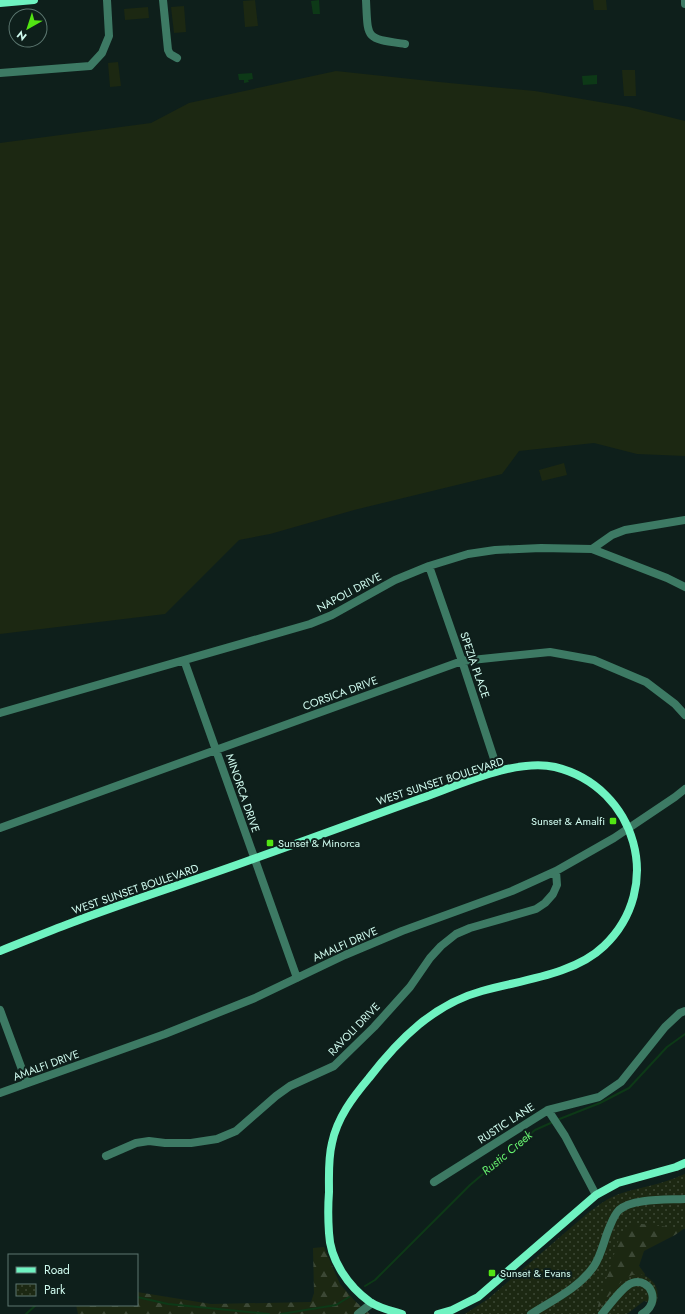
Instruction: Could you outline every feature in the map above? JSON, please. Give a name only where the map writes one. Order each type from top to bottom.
[{"type":"main road","points":[[0,3],[34,0]]},
{"type":"main road","name":"WEST SUNSET BOULEVARD","points":[[0,952],[72,922],[255,859],[498,771],[526,766],[547,765],[565,770],[587,780],[610,798],[621,812],[630,829],[636,855],[637,880],[632,905],[621,926],[607,944],[597,953],[573,966],[478,992],[456,1001],[430,1015],[397,1043],[361,1088],[342,1116],[332,1142],[329,1166],[328,1212],[330,1243],[334,1258],[352,1286],[372,1303],[402,1314]]},
{"type":"main road","points":[[438,1314],[452,1310],[478,1297],[596,1195],[618,1183],[656,1173],[685,1163]]},
{"type":"street","points":[[0,74],[90,66],[102,53],[109,36],[107,0]]},
{"type":"street","points":[[163,0],[168,50],[170,54],[176,58]]},
{"type":"street","points":[[366,0],[368,30],[370,35],[379,40],[405,44]]},
{"type":"street","points":[[592,549],[612,535],[625,530],[685,520]]},
{"type":"street","name":"NAPOLI DRIVE","points":[[0,713],[310,624],[332,615],[395,580],[429,566],[468,554],[494,550],[541,548],[592,549]]},
{"type":"street","points":[[592,549],[685,587]]},
{"type":"street","name":"SPEZIA PLACE","points":[[429,566],[498,771]]},
{"type":"street","name":"CORSICA DRIVE","points":[[0,828],[462,661],[550,652],[594,660],[646,682],[674,704],[685,715]]},
{"type":"street","name":"MINORCA DRIVE","points":[[184,660],[297,978]]},
{"type":"street","name":"AMALFI DRIVE","points":[[0,1093],[165,1034],[255,998],[345,955],[402,931],[512,891],[556,871],[630,829],[685,789]]},
{"type":"street","name":"RAVOLI DRIVE","points":[[106,1156],[136,1143],[149,1140],[165,1143],[191,1143],[217,1140],[236,1131],[276,1096],[290,1086],[334,1066],[374,1027],[410,987],[430,958],[441,946],[456,934],[470,928],[536,909],[545,903],[553,894],[556,885],[556,871]]},
{"type":"street","points":[[0,1010],[27,1083]]},
{"type":"street","points":[[548,1110],[600,1098],[621,1082],[666,1027],[680,1013],[685,1011]]},
{"type":"street","name":"RUSTIC LANE","points":[[434,1182],[548,1110],[558,1125],[596,1195]]},
{"type":"street","points":[[531,1314],[574,1287],[587,1275],[597,1260],[610,1226],[619,1210],[628,1204],[640,1202],[685,1199]]},
{"type":"street","points":[[602,1314],[626,1287],[633,1283],[646,1285],[652,1292],[653,1296],[651,1306],[642,1314]]},
{"type":"street","points":[[358,1314],[372,1303]]},
{"type":"green space","points":[[255,0],[258,26],[245,27],[243,1]]},
{"type":"green space","points":[[593,0],[606,0],[607,10],[594,10]]},
{"type":"green space","points":[[184,6],[186,32],[174,33],[171,7]]},
{"type":"green space","points":[[148,7],[149,18],[125,20],[124,9]]},
{"type":"green space","points":[[118,62],[121,86],[110,87],[108,63]]},
{"type":"green space","points":[[622,70],[635,70],[636,96],[624,96]]},
{"type":"green space","points":[[336,71],[535,91],[629,107],[685,121],[685,456],[637,454],[594,443],[519,451],[502,474],[354,510],[270,534],[239,540],[165,614],[0,634],[0,143],[151,123],[189,103]]},
{"type":"green space","points":[[564,463],[567,475],[542,481],[539,470]]},
{"type":"green space","points":[[685,1174],[685,1228],[675,1235],[644,1251],[639,1266],[645,1274],[639,1290],[623,1314],[465,1314],[492,1298],[602,1203],[626,1192],[666,1182]]},
{"type":"green space","points":[[685,1174],[685,1229],[633,1223],[618,1242],[597,1309],[621,1282],[636,1274],[644,1275],[656,1286],[656,1304],[644,1301],[627,1314],[465,1314],[488,1299],[589,1212],[604,1202],[619,1194],[661,1183]]},
{"type":"green space","points":[[324,1247],[340,1284],[355,1301],[370,1314],[78,1314],[76,1306],[138,1306],[138,1292],[211,1304],[311,1302],[314,1293],[313,1248]]},
{"type":"shaded area","points":[[319,0],[320,14],[313,14],[311,1]]},
{"type":"shaded area","points":[[252,73],[253,79],[248,80],[249,82],[244,83],[244,80],[239,80],[238,74]]},
{"type":"shaded area","points":[[597,75],[597,84],[583,85],[582,76]]},
{"type":"waterway","name":"Rustic Creek","points":[[557,1120],[600,1103],[629,1088],[667,1047],[685,1034]]},
{"type":"waterway","name":"Rustic Creek","points":[[365,1286],[375,1280],[470,1185],[535,1130],[553,1122]]},
{"type":"waterway","name":"Rustic Creek","points":[[138,1297],[168,1304],[269,1314]]},
{"type":"waterway","name":"Rustic Creek","points":[[281,1314],[336,1305],[349,1297]]},
{"type":"waterway","name":"Rustic Creek","points":[[26,1314],[35,1306]]},
{"type":"place","name":"Sunset & Amalfi","points":[[613,821]]},
{"type":"place","name":"Sunset & Minorca","points":[[270,843]]},
{"type":"place","name":"Sunset & Evans","points":[[492,1273]]}]
